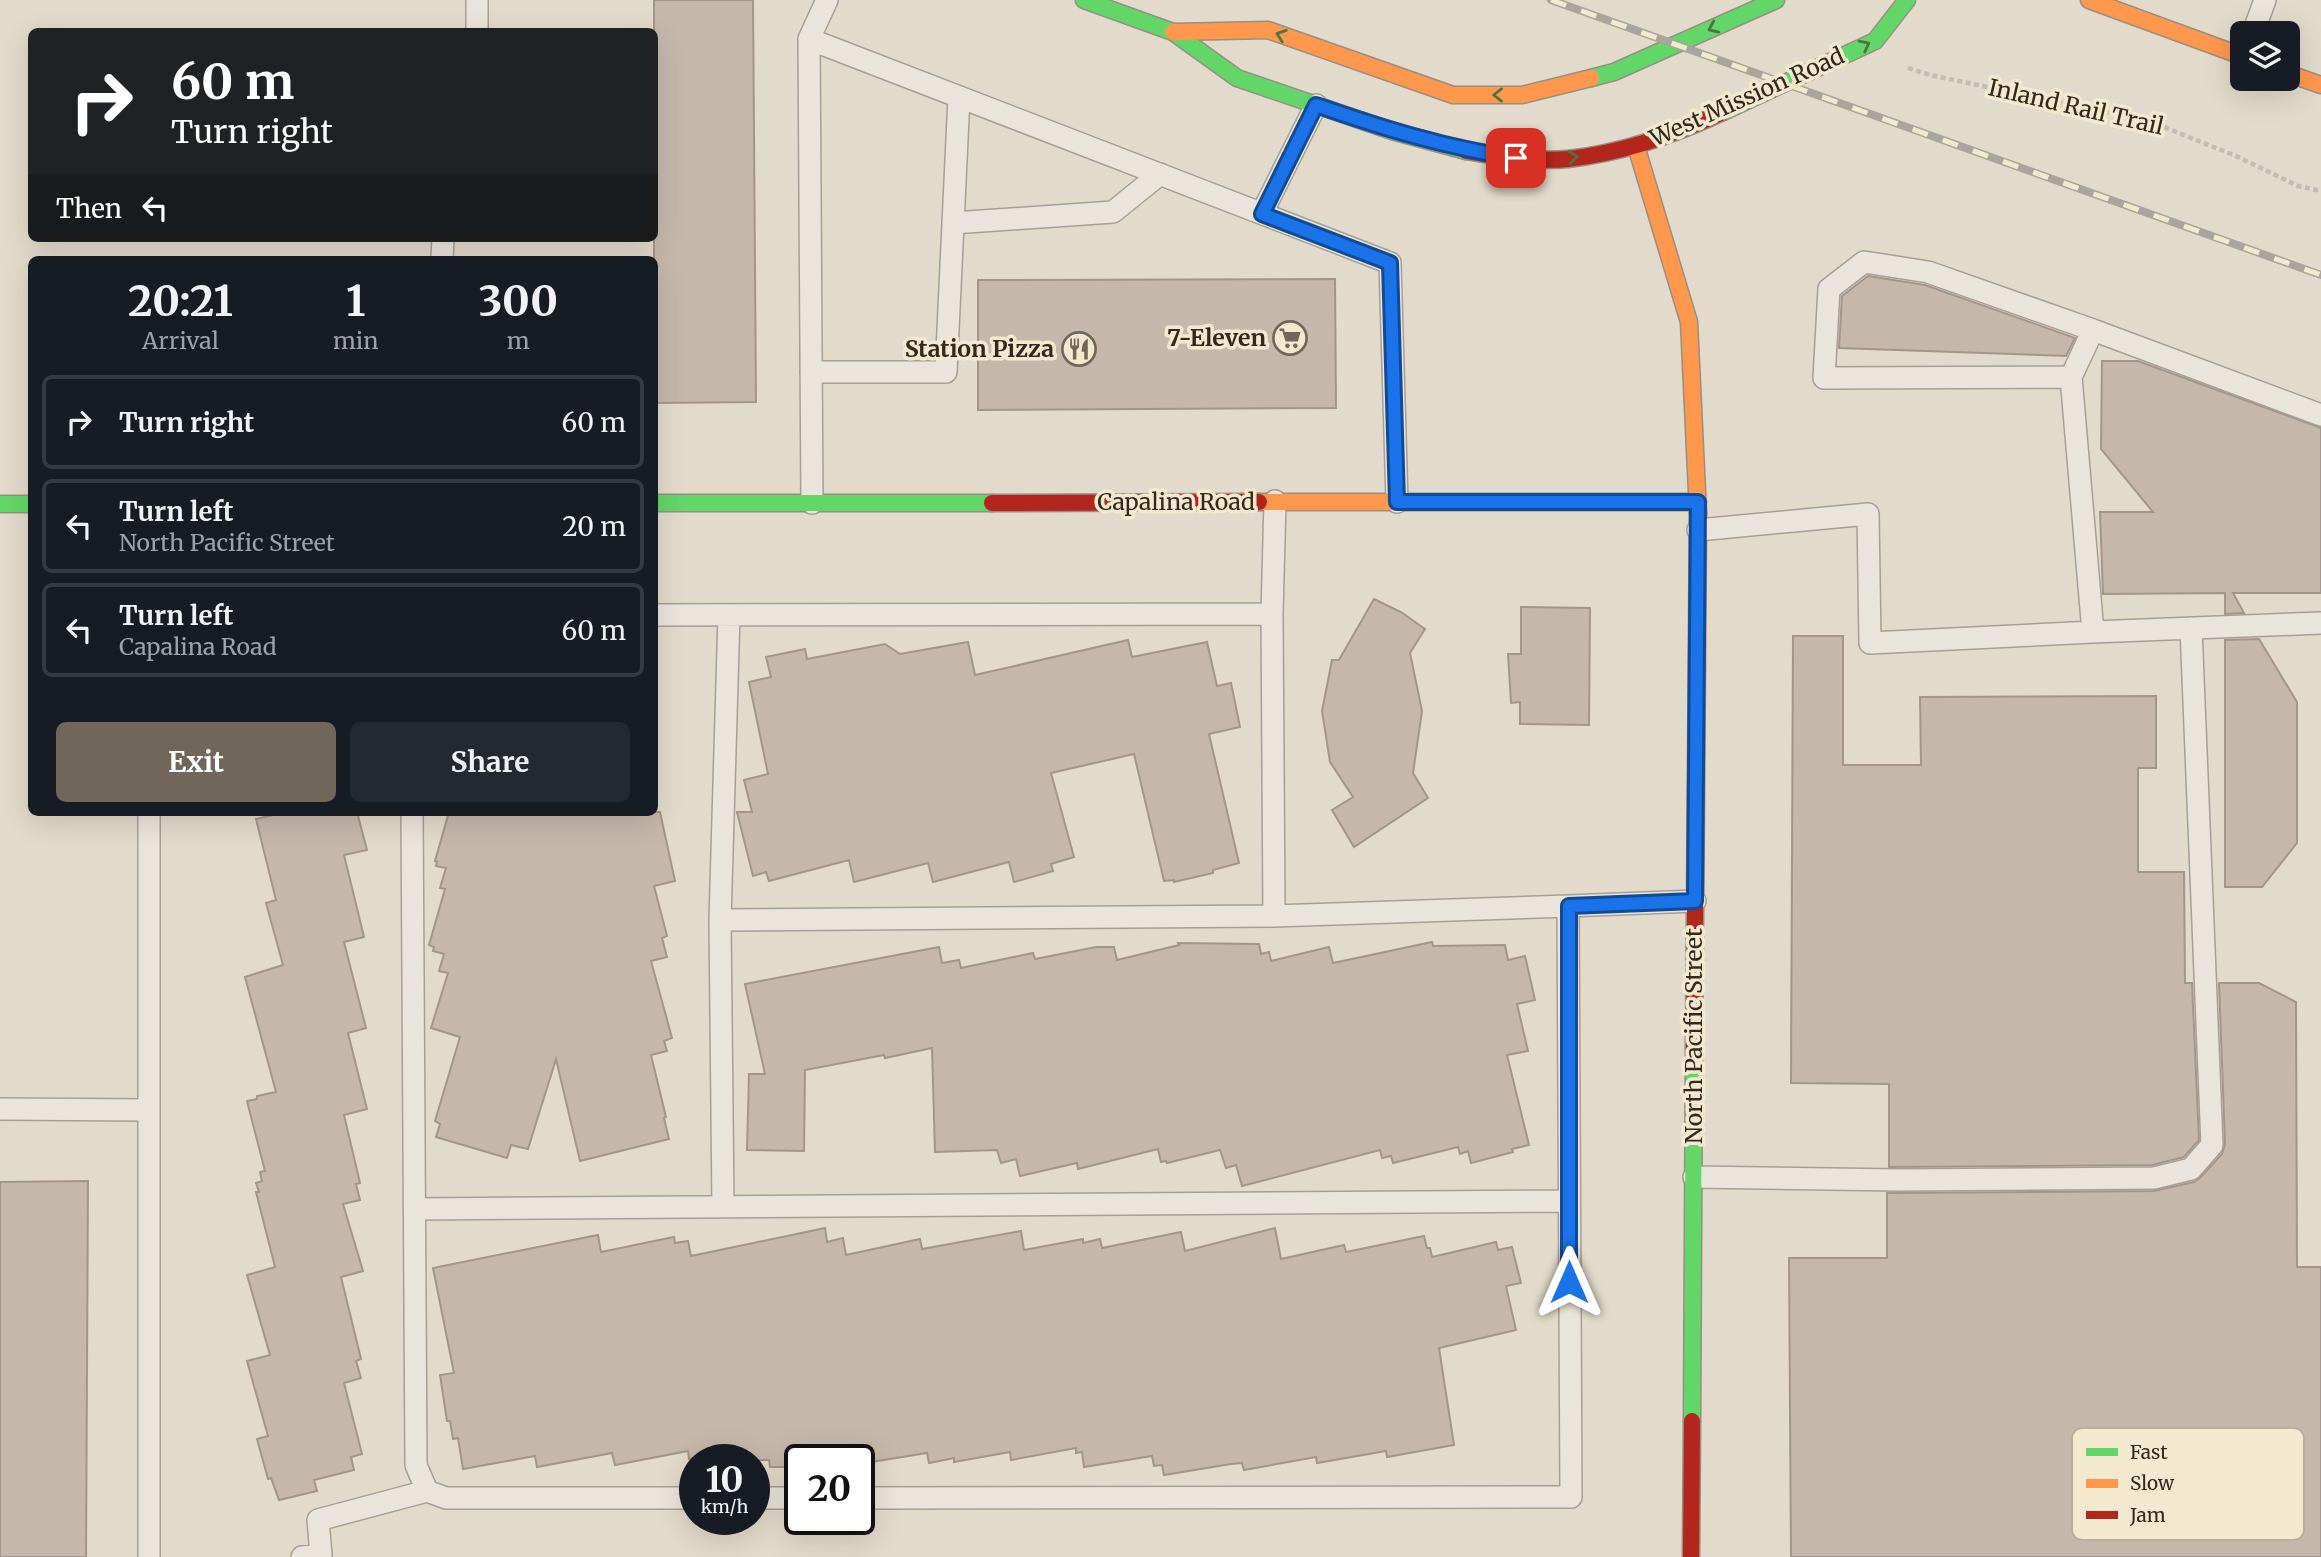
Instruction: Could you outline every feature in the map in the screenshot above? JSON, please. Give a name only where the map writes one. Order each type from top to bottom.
[{"type":"street","name":"West Mission Road","points":[[1084,0],[1173,32],[1237,78],[1392,131],[1468,151],[1516,158],[1567,159],[1636,146],[1709,119],[1875,41],[1908,0]]},
{"type":"street","name":"West Mission Road","points":[[1173,32],[1268,30],[1453,95],[1521,96],[1614,72],[1776,0]]},
{"type":"street","points":[[2089,0],[2230,52]]},
{"type":"street","points":[[2300,78],[2321,85]]},
{"type":"street","name":"North Pacific Street","points":[[1636,146],[1689,322],[1698,502],[1691,1557]]},
{"type":"street","name":"Capalina Road","points":[[658,503],[1698,502]]},
{"type":"street","points":[[0,504],[28,504]]},
{"type":"lane","points":[[477,0],[477,28]]},
{"type":"lane","points":[[811,503],[809,39],[827,0]]},
{"type":"lane","points":[[2257,21],[2265,0]]},
{"type":"lane","points":[[809,39],[1390,263],[1397,502]]},
{"type":"lane","points":[[811,372],[946,372],[959,96]]},
{"type":"lane","points":[[1262,214],[1316,105]]},
{"type":"lane","points":[[953,223],[1113,212],[1160,174]]},
{"type":"lane","points":[[2071,377],[1824,378],[1829,289],[1864,262],[1928,272],[2321,415]]},
{"type":"lane","points":[[2093,330],[2071,377],[2094,632]]},
{"type":"lane","points":[[1274,916],[1272,614],[1275,501]]},
{"type":"lane","points":[[1698,530],[1868,514],[1870,643],[2321,623]]},
{"type":"lane","points":[[658,615],[1272,614]]},
{"type":"lane","points":[[723,1207],[720,920],[729,615]]},
{"type":"lane","points":[[1694,1177],[1898,1180],[2154,1178],[2191,1169],[2212,1146],[2192,628]]},
{"type":"lane","points":[[149,816],[149,1557]]},
{"type":"lane","points":[[412,816],[416,1465],[427,1491]]},
{"type":"lane","points":[[720,920],[1274,916],[1695,901]]},
{"type":"lane","points":[[875,1498],[1571,1497],[1569,906]]},
{"type":"lane","points":[[0,1109],[149,1110]]},
{"type":"lane","points":[[416,1209],[1569,1201]]},
{"type":"lane","points":[[302,1557],[321,1555],[318,1520],[427,1491],[446,1498],[679,1498]]},
{"type":"path","name":"Inland Rail Trail","points":[[1905,66],[1930,75],[2150,121],[2211,145],[2298,186],[2321,191]]},
{"type":"building","points":[[654,0],[753,0],[756,402],[658,403],[658,256],[654,256],[654,242],[658,242],[658,28],[654,28]]},
{"type":"building","points":[[1868,276],[1925,285],[2075,338],[2066,356],[1839,348],[1842,296]]},
{"type":"building","points":[[1335,279],[1336,408],[978,410],[978,280]]},
{"type":"building","points":[[2102,361],[2138,361],[2321,428],[2321,593],[2233,593],[2244,613],[2225,614],[2225,593],[2103,594],[2100,512],[2153,512],[2101,449]]},
{"type":"building","points":[[1374,599],[1401,612],[1425,629],[1410,653],[1422,711],[1413,773],[1428,798],[1354,847],[1332,810],[1353,797],[1330,762],[1322,711],[1332,660],[1339,660]]},
{"type":"building","points":[[1521,607],[1590,608],[1589,725],[1520,724],[1520,702],[1511,703],[1508,654],[1521,654]]},
{"type":"building","points":[[1793,636],[1843,636],[1843,765],[1921,765],[1920,697],[2156,696],[2156,768],[2138,768],[2138,872],[2184,872],[2185,983],[2192,983],[2199,1140],[2184,1157],[2152,1165],[1889,1167],[1889,1084],[1791,1083]]},
{"type":"building","points":[[2259,639],[2297,702],[2297,843],[2262,887],[2225,887],[2225,640]]},
{"type":"building","points":[[1128,640],[1132,657],[1207,642],[1217,686],[1231,683],[1240,727],[1209,734],[1239,863],[1213,870],[1213,873],[1174,882],[1164,881],[1134,754],[1051,773],[1074,857],[1051,864],[1053,871],[1014,882],[1009,862],[933,882],[928,863],[854,882],[849,860],[769,881],[766,872],[753,876],[737,812],[752,812],[744,780],[768,774],[749,682],[771,677],[766,657],[805,649],[807,659],[885,644],[900,654],[968,642],[975,675]]},
{"type":"building","points":[[660,812],[675,881],[654,886],[667,936],[662,938],[667,957],[651,961],[672,1038],[664,1041],[667,1051],[651,1055],[669,1139],[580,1161],[556,1059],[528,1149],[511,1145],[507,1158],[436,1137],[440,1124],[435,1121],[460,1037],[431,1028],[448,973],[439,971],[444,954],[433,951],[434,947],[429,945],[445,889],[440,888],[446,868],[436,866],[435,861],[448,816],[658,816]]},
{"type":"building","points":[[269,816],[358,816],[367,850],[344,855],[364,937],[344,942],[366,1028],[348,1033],[367,1109],[344,1115],[360,1183],[356,1184],[360,1200],[343,1204],[363,1271],[341,1277],[361,1359],[356,1361],[361,1378],[344,1383],[362,1454],[351,1457],[354,1470],[314,1480],[317,1491],[279,1500],[271,1478],[268,1479],[257,1439],[268,1436],[247,1361],[270,1355],[247,1275],[275,1267],[256,1192],[259,1192],[256,1183],[262,1181],[260,1172],[265,1171],[247,1101],[276,1092],[245,977],[283,965],[266,903],[276,900],[256,819]]},
{"type":"building","points":[[1432,942],[1433,946],[1505,945],[1508,960],[1525,956],[1535,1000],[1517,1004],[1528,1051],[1507,1055],[1529,1145],[1512,1149],[1513,1152],[1471,1163],[1468,1151],[1460,1154],[1458,1147],[1393,1163],[1391,1156],[1382,1158],[1380,1150],[1242,1186],[1236,1165],[1226,1168],[1220,1150],[1167,1163],[1161,1162],[1158,1149],[1078,1169],[1077,1163],[1020,1176],[1016,1159],[1001,1163],[997,1150],[935,1152],[932,1048],[805,1070],[804,1151],[747,1150],[749,1074],[765,1074],[745,984],[939,947],[942,963],[959,960],[961,968],[1033,953],[1035,959],[1096,947],[1114,947],[1117,960],[1179,945],[1178,943],[1259,944],[1261,954],[1269,952],[1271,961],[1329,947],[1333,963]]},
{"type":"building","points":[[2219,983],[2259,983],[2296,1002],[2297,1267],[2321,1267],[2321,1557],[1791,1557],[1789,1258],[1887,1258],[1887,1193],[2154,1191],[2194,1182],[2222,1154],[2225,1144]]},
{"type":"building","points":[[88,1181],[86,1557],[0,1557],[0,1182]]},
{"type":"building","points":[[825,1228],[827,1242],[843,1238],[846,1255],[920,1239],[922,1249],[1021,1231],[1024,1250],[1083,1239],[1083,1243],[1100,1239],[1102,1248],[1181,1232],[1185,1251],[1275,1228],[1281,1259],[1344,1245],[1346,1252],[1424,1236],[1432,1257],[1496,1242],[1498,1250],[1512,1247],[1521,1283],[1506,1286],[1516,1330],[1439,1348],[1454,1445],[1387,1457],[1386,1451],[1317,1463],[1316,1457],[1244,1470],[1242,1463],[1164,1475],[1162,1465],[1154,1466],[1152,1456],[1084,1467],[1082,1452],[1076,1453],[1076,1448],[1011,1460],[1010,1452],[954,1462],[954,1458],[929,1463],[927,1453],[875,1461],[875,1444],[784,1444],[784,1467],[770,1467],[770,1444],[679,1444],[679,1453],[615,1465],[612,1453],[537,1467],[535,1456],[463,1469],[458,1438],[453,1439],[450,1421],[447,1421],[440,1375],[454,1373],[433,1268],[598,1235],[601,1252],[674,1237],[675,1243],[688,1241],[691,1256]]},
{"type":"railway","points":[[1551,0],[2321,275]]},
{"type":"traffic: fast","points":[[1084,0],[1173,32],[1237,78],[1392,131],[1466,151]]},
{"type":"traffic: fast","points":[[1591,78],[1614,72],[1776,0]]},
{"type":"traffic: fast","points":[[1723,112],[1875,41],[1907,0]]},
{"type":"traffic: fast","points":[[658,503],[992,503]]},
{"type":"traffic: fast","points":[[0,504],[28,504]]},
{"type":"traffic: fast","points":[[1692,1421],[1694,1048]]},
{"type":"traffic: slow","points":[[2089,0],[2230,52]]},
{"type":"traffic: slow","points":[[1173,32],[1268,30],[1453,95],[1522,95],[1591,78]]},
{"type":"traffic: slow","points":[[2300,78],[2321,85]]},
{"type":"traffic: slow","points":[[1636,146],[1689,322],[1698,513]]},
{"type":"traffic: slow","points":[[1259,502],[1698,502]]},
{"type":"traffic: jam","points":[[1466,151],[1530,159],[1555,160],[1588,156],[1647,142],[1723,112]]},
{"type":"traffic: jam","points":[[992,503],[1259,502]]},
{"type":"traffic: jam","points":[[1694,1048],[1698,513]]},
{"type":"traffic: jam","points":[[1691,1557],[1692,1421]]},
{"type":"place","name":"7-Eleven","points":[[1290,338]]},
{"type":"place","name":"Station Pizza","points":[[1079,349]]},
{"type":"route","points":[[1516,158],[1468,151],[1392,131],[1316,105],[1262,214],[1390,263],[1397,502],[1698,502],[1695,901],[1569,906],[1569,1282]]}]
